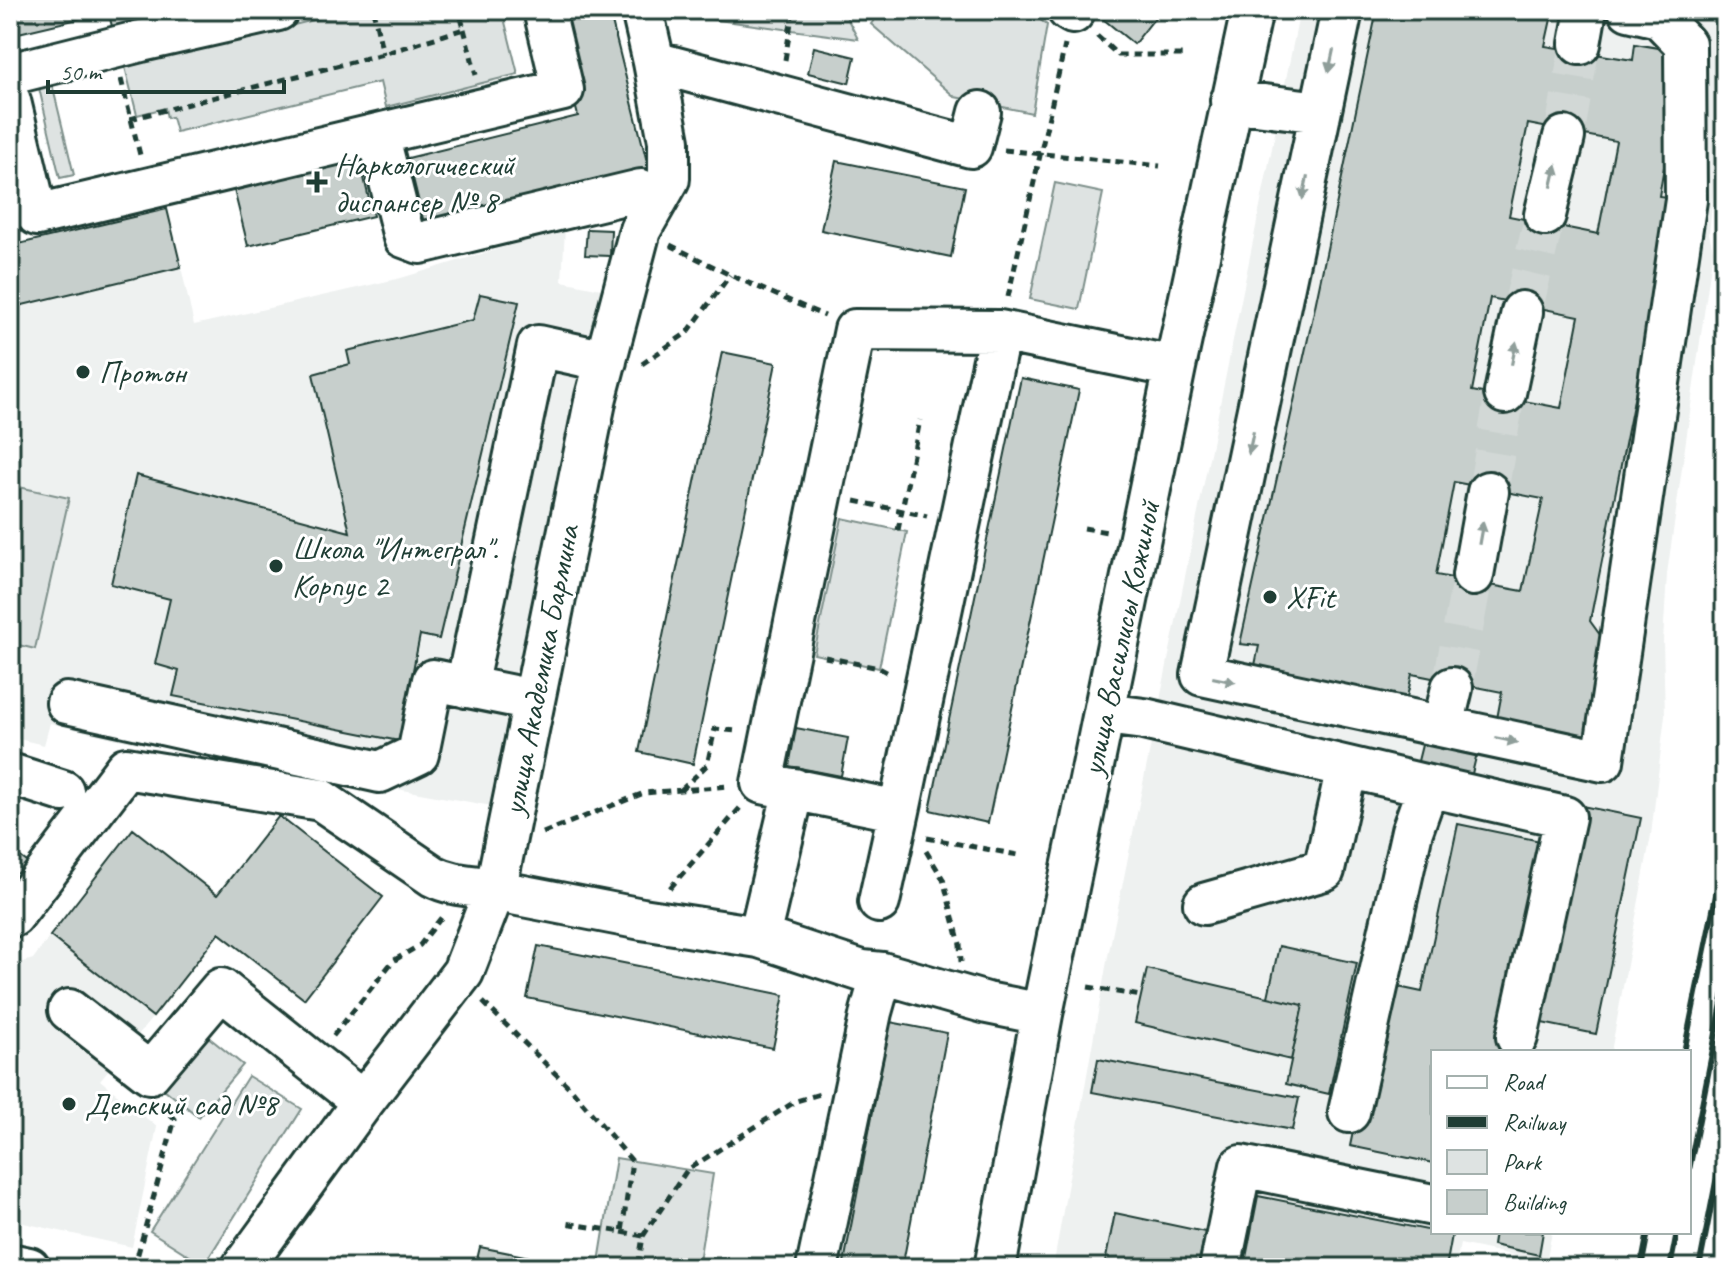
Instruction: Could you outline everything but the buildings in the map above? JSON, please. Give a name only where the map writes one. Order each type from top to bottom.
[{"type":"street","points":[[10,74],[131,41],[278,10]]},
{"type":"street","points":[[12,123],[37,215],[563,90],[544,10]]},
{"type":"street","name":"улица Академика Бармина","points":[[242,1268],[463,972],[482,886],[533,700],[601,379],[648,216],[669,179],[669,141],[642,10]]},
{"type":"street","name":"улица Василисы Кожиной","points":[[995,1268],[1042,1014],[1252,10]]},
{"type":"street","points":[[1342,10],[1202,675],[1447,707],[1603,761],[1686,200],[1685,44],[1659,17],[1629,10]]},
{"type":"street","points":[[654,62],[789,109],[975,130]]},
{"type":"street","points":[[1231,101],[1320,112]]},
{"type":"street","points":[[378,134],[404,237],[420,243],[641,190],[648,216]]},
{"type":"street","points":[[1545,215],[1564,137]]},
{"type":"street","points":[[1505,393],[1522,312]]},
{"type":"street","points":[[759,937],[778,786],[772,735],[855,330],[1000,331],[1175,367]]},
{"type":"street","points":[[879,902],[904,827],[924,693],[1000,331]]},
{"type":"street","points":[[466,687],[538,346],[601,379]]},
{"type":"street","points":[[1473,575],[1488,492]]},
{"type":"street","points":[[67,703],[380,772],[418,754],[433,680],[533,700]]},
{"type":"street","points":[[1105,714],[1144,719],[1565,817],[1517,1037]]},
{"type":"street","points":[[1204,904],[1324,870],[1347,767]]},
{"type":"street","points":[[10,914],[13,916],[126,768],[321,800],[447,883],[482,886],[642,919],[759,937],[862,971],[882,973],[987,1003],[1042,1014]]},
{"type":"street","points":[[10,774],[63,791]]},
{"type":"street","points":[[778,786],[904,827]]},
{"type":"street","points":[[1349,1112],[1412,831],[1428,786]]},
{"type":"street","points":[[817,1268],[882,973]]},
{"type":"street","points":[[69,1010],[150,1073],[221,989],[363,1102]]},
{"type":"street","points":[[1220,1268],[1241,1166],[1431,1205]]},
{"type":"street","points":[[10,1264],[29,1268]]},
{"type":"path","points":[[373,10],[383,54]]},
{"type":"path","points":[[459,10],[485,109]]},
{"type":"path","points":[[789,109],[793,10]]},
{"type":"path","points":[[1070,12],[1118,55],[1185,55]]},
{"type":"path","points":[[1000,331],[1070,12]]},
{"type":"path","points":[[130,119],[383,54],[464,29]]},
{"type":"path","points":[[131,41],[130,119],[149,188]]},
{"type":"path","points":[[975,130],[1041,153],[1160,166]]},
{"type":"path","points":[[648,216],[730,275],[855,330]]},
{"type":"path","points":[[601,379],[688,332],[730,275]]},
{"type":"path","points":[[898,530],[920,420]]},
{"type":"path","points":[[821,494],[960,523]]},
{"type":"path","points":[[1084,528],[1107,532]]},
{"type":"path","points":[[782,682],[814,654],[879,668],[924,693]]},
{"type":"path","points":[[680,790],[707,765],[715,729],[772,735]]},
{"type":"path","points":[[536,836],[644,793],[778,786]]},
{"type":"path","points":[[642,919],[778,786]]},
{"type":"path","points":[[904,827],[1018,855]]},
{"type":"path","points":[[904,827],[943,879],[960,944],[964,997]]},
{"type":"path","points":[[312,1061],[393,961],[420,945],[482,886]]},
{"type":"path","points":[[1088,987],[1141,996]]},
{"type":"path","points":[[472,991],[572,1090],[632,1161],[622,1232]]},
{"type":"path","points":[[134,1268],[175,1119],[149,1092],[150,1073]]},
{"type":"path","points":[[638,1268],[643,1236],[687,1170],[796,1101],[856,1083]]},
{"type":"path","points":[[565,1223],[643,1236]]},
{"type":"shaded area","points":[[1300,10],[1716,10],[1720,123],[1709,234],[1713,250],[1667,574],[1663,642],[1665,715],[1651,835],[1611,1050],[1431,1050],[1431,1234],[1552,1234],[1546,1262],[1460,1244],[1455,1268],[1053,1268],[1107,961]]},
{"type":"shaded area","name":"Школа \"Интеграл\". Корпус 2","points":[[565,229],[562,281],[601,289],[492,806],[117,739],[50,723],[44,745],[10,737],[15,715],[10,713],[10,308],[181,267],[194,325],[401,278]]},
{"type":"shaded area","name":"Детский сад №8","points":[[50,936],[153,1017],[100,1080],[157,1127],[132,1247],[10,1220],[10,966],[33,959]]},
{"type":"green space","points":[[354,10],[502,10],[518,74],[386,107],[380,82],[176,132],[172,117],[167,118],[165,108],[137,115],[125,67]]},
{"type":"green space","points":[[843,10],[858,39],[659,12]]},
{"type":"green space","points":[[882,10],[1027,10],[1047,25],[1032,113],[955,97],[871,24]]},
{"type":"green space","points":[[52,84],[74,175],[60,178],[39,88]]},
{"type":"green space","points":[[1055,183],[1103,193],[1079,309],[1030,299]]},
{"type":"green space","points":[[10,485],[69,498],[35,649],[10,643]]},
{"type":"green space","points":[[842,518],[907,532],[879,668],[814,654]]},
{"type":"green space","points":[[207,1036],[243,1065],[199,1117],[164,1089]]},
{"type":"green space","points":[[248,1076],[302,1109],[204,1265],[150,1231]]},
{"type":"green space","points":[[616,1158],[713,1174],[698,1268],[598,1268]]},
{"type":"tunnel","points":[[134,10],[140,33]]},
{"type":"tunnel","points":[[1564,137],[1580,44]]},
{"type":"tunnel","points":[[1522,312],[1545,215]]},
{"type":"tunnel","points":[[1488,492],[1505,393]]},
{"type":"tunnel","points":[[1452,688],[1473,575]]},
{"type":"railway","points":[[1684,1050],[1725,851]]},
{"type":"railway","points":[[1691,1160],[1725,988]]},
{"type":"railway","points":[[1699,1268],[1725,1136]]},
{"type":"railway","points":[[1641,1268],[1648,1234]]},
{"type":"railway","points":[[1670,1268],[1677,1234]]},
{"type":"railway","points":[[1724,1268],[1725,1263]]},
{"type":"place","name":"Наркологический диспансер № 8","points":[[317,182]]},
{"type":"place","name":"Протон","points":[[83,372]]},
{"type":"place","name":"Школа \"Интеграл\". Корпус 2","points":[[276,566]]},
{"type":"place","name":"XFit","points":[[1270,597]]},
{"type":"place","name":"Детский сад №8","points":[[69,1104]]}]
